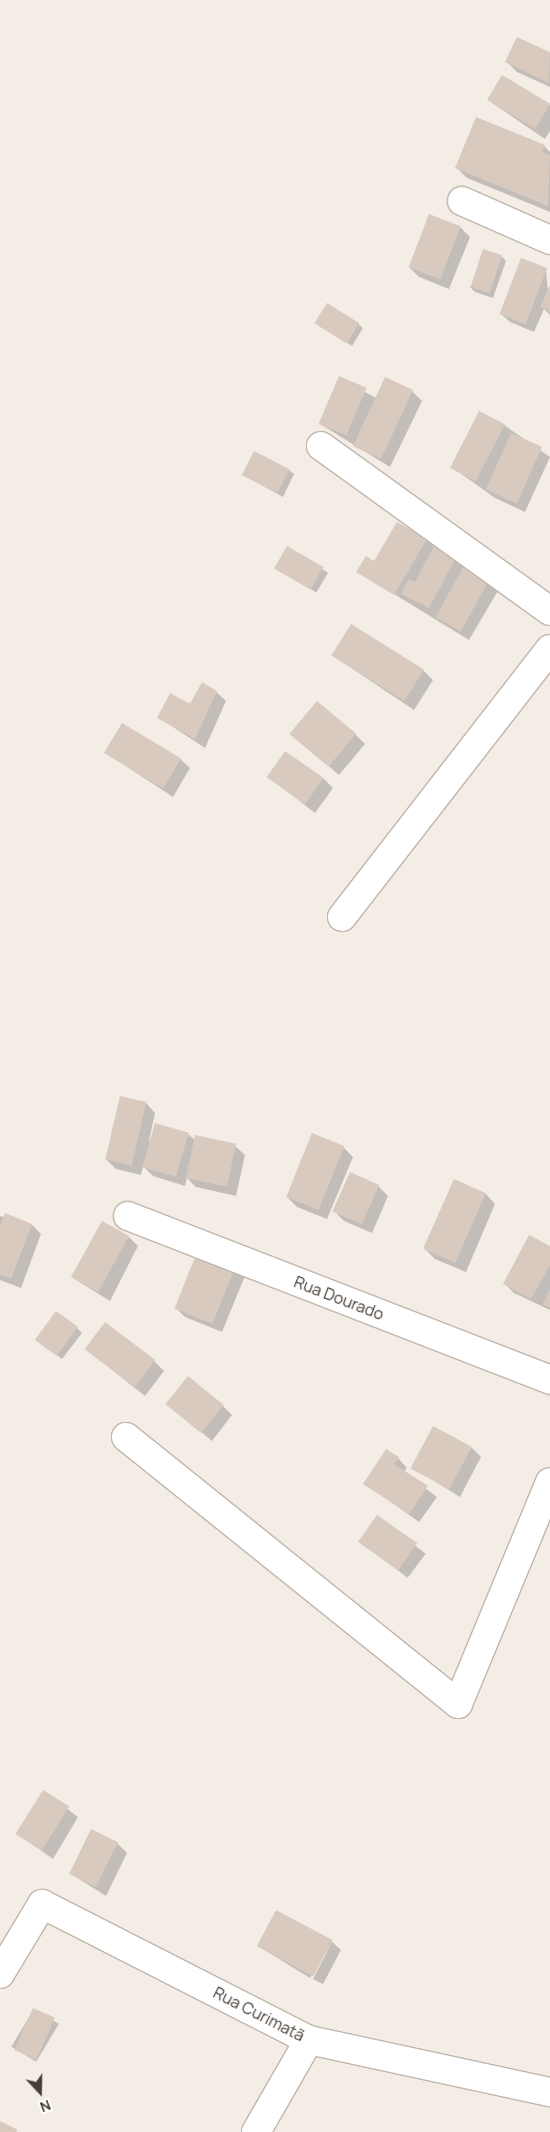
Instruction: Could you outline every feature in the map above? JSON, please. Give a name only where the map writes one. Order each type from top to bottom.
[{"type":"street","points":[[462,201],[550,240]]},
{"type":"street","points":[[322,446],[550,611]]},
{"type":"street","points":[[342,917],[550,649]]},
{"type":"street","name":"Rua Dourado","points":[[128,1216],[550,1380]]},
{"type":"street","points":[[126,1437],[458,1704],[550,1482]]},
{"type":"street","name":"Rua Curimatã","points":[[0,1974],[42,1904],[309,2040],[550,2092]]},
{"type":"street","points":[[256,2132],[309,2040]]},
{"type":"building","points":[[517,37],[550,52],[549,83],[505,62]]},
{"type":"building","points":[[502,75],[550,104],[535,129],[487,100]]},
{"type":"building","points":[[476,117],[545,145],[542,152],[550,155],[548,206],[455,168]]},
{"type":"building","points":[[429,214],[461,226],[440,279],[409,267]]},
{"type":"building","points":[[483,249],[502,255],[490,293],[471,287]]},
{"type":"building","points":[[521,258],[547,268],[526,324],[499,314]]},
{"type":"building","points":[[550,285],[550,311],[540,307]]},
{"type":"building","points":[[327,303],[359,323],[347,343],[314,323]]},
{"type":"building","points":[[339,376],[367,388],[346,436],[319,424]]},
{"type":"building","points":[[385,377],[413,390],[381,459],[353,446]]},
{"type":"building","points":[[479,411],[505,424],[476,481],[450,468]]},
{"type":"building","points":[[511,433],[542,447],[517,503],[486,490]]},
{"type":"building","points":[[254,451],[290,469],[277,493],[242,475]]},
{"type":"building","points":[[397,522],[427,539],[394,595],[356,572],[366,556],[374,561]]},
{"type":"building","points":[[435,544],[457,556],[429,608],[401,594],[409,579],[415,582]]},
{"type":"building","points":[[287,546],[323,567],[310,590],[274,569]]},
{"type":"building","points":[[465,564],[490,578],[461,631],[435,617]]},
{"type":"building","points":[[351,624],[424,670],[404,701],[331,655]]},
{"type":"building","points":[[202,682],[217,691],[195,739],[157,718],[170,693],[190,704]]},
{"type":"building","points":[[317,701],[356,734],[328,767],[289,734]]},
{"type":"building","points":[[122,723],[181,759],[163,789],[104,753]]},
{"type":"building","points":[[285,751],[324,778],[305,804],[267,777]]},
{"type":"building","points":[[120,1096],[146,1102],[132,1165],[105,1159]]},
{"type":"building","points":[[155,1123],[189,1133],[176,1177],[142,1167]]},
{"type":"building","points":[[312,1133],[344,1146],[319,1210],[286,1197]]},
{"type":"building","points":[[195,1135],[236,1144],[227,1187],[186,1178]]},
{"type":"building","points":[[350,1172],[379,1185],[362,1224],[333,1211]]},
{"type":"building","points":[[454,1179],[486,1193],[455,1263],[423,1248]]},
{"type":"building","points":[[5,1213],[32,1224],[11,1279],[0,1275],[0,1226]]},
{"type":"building","points":[[102,1221],[129,1236],[98,1292],[71,1277]]},
{"type":"building","points":[[529,1235],[550,1246],[550,1265],[531,1299],[503,1284]]},
{"type":"building","points":[[198,1250],[236,1265],[212,1324],[174,1308]]},
{"type":"building","points":[[550,1289],[550,1308],[543,1304]]},
{"type":"building","points":[[56,1311],[78,1327],[57,1356],[35,1340]]},
{"type":"building","points":[[105,1322],[155,1360],[135,1387],[85,1349]]},
{"type":"building","points":[[188,1376],[224,1405],[201,1433],[165,1404]]},
{"type":"building","points":[[433,1426],[472,1447],[449,1489],[410,1468]]},
{"type":"building","points":[[386,1449],[399,1457],[394,1464],[428,1486],[409,1514],[363,1484]]},
{"type":"building","points":[[377,1515],[417,1543],[398,1570],[358,1542]]},
{"type":"building","points":[[43,1790],[69,1806],[42,1851],[15,1834]]},
{"type":"building","points":[[91,1829],[118,1842],[96,1887],[69,1874]]},
{"type":"building","points":[[276,1910],[333,1940],[313,1976],[257,1946]]},
{"type":"building","points":[[33,2008],[55,2018],[36,2060],[14,2050]]},
{"type":"building","points":[[0,2121],[18,2130],[16,2132],[0,2132]]}]
